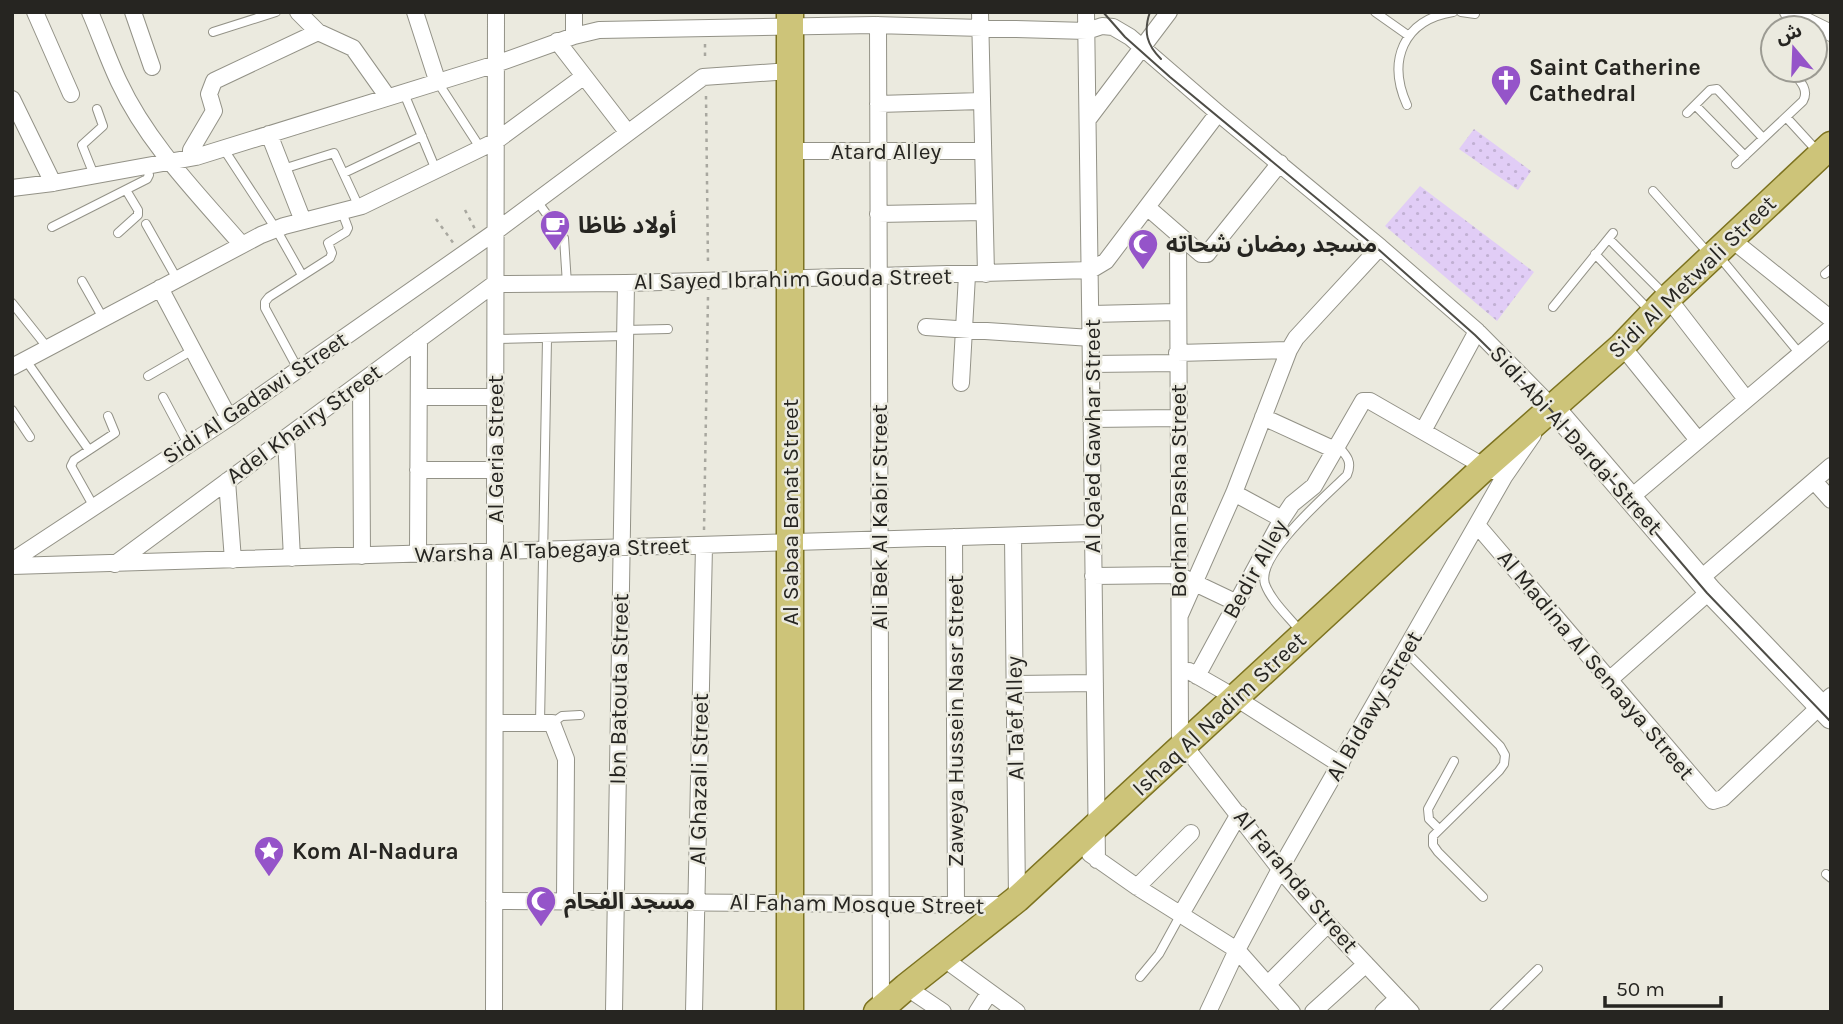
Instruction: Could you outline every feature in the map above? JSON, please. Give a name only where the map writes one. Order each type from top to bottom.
[{"type":"main road","name":"Al Sabaa Banat Street","points":[[790,19],[790,1012]]},
{"type":"main road","name":"Sidi Al Metwali Street","points":[[1553,408],[1622,346],[1660,306],[1826,150]]},
{"type":"main road","name":"Ishaq Al Nadim Street","points":[[879,1010],[1091,843],[1185,746],[1303,635],[1495,472],[1553,408]]},
{"type":"main road","name":"Sidi Abi Al Darda' Street","points":[[1553,408],[1705,585],[1827,707]]},
{"type":"street","points":[[35,12],[71,94]]},
{"type":"street","points":[[90,12],[120,83],[169,161],[242,245]]},
{"type":"street","points":[[133,12],[152,66]]},
{"type":"street","points":[[298,12],[318,32],[353,48],[395,93]]},
{"type":"street","points":[[415,12],[437,80]]},
{"type":"street","name":"Al Geria Street","points":[[494,1012],[495,339],[494,284],[488,237],[488,145],[496,64],[496,12]]},
{"type":"street","points":[[574,12],[574,36]]},
{"type":"street","name":"Al Qa'ed Gawhar Street","points":[[1086,12],[1095,683],[1091,843]]},
{"type":"street","points":[[1088,118],[1169,12]]},
{"type":"street","points":[[1788,12],[1831,33]]},
{"type":"street","name":"Sidi Abi Al Darda' Street","points":[[12,188],[191,157],[599,30],[790,19],[878,25],[980,20],[1087,31],[1102,26],[1118,28],[1477,331],[1553,408]]},
{"type":"street","points":[[980,20],[986,274]]},
{"type":"street","name":"Ali Bek Al Kabir Street","points":[[878,25],[879,1010]]},
{"type":"street","points":[[191,157],[191,150],[214,111],[209,94],[214,81],[318,32]]},
{"type":"street","points":[[557,41],[628,133]]},
{"type":"street","name":"Sidi Al Gadawi Street","points":[[12,564],[229,418],[488,237],[705,76],[790,71]]},
{"type":"street","points":[[19,363],[276,229],[359,207],[488,145],[583,77]]},
{"type":"street","points":[[12,99],[53,183]]},
{"type":"street","points":[[878,104],[982,102]]},
{"type":"street","points":[[1091,270],[1106,261],[1218,113]]},
{"type":"street","points":[[269,134],[303,220]]},
{"type":"street","name":"Atard Alley","points":[[790,151],[982,151]]},
{"type":"street","points":[[1147,207],[1201,254],[1207,254],[1280,163]]},
{"type":"street","points":[[878,214],[984,212]]},
{"type":"street","name":"Borhan Pasha Street","points":[[1178,234],[1178,728],[1185,746]]},
{"type":"street","points":[[1178,621],[1234,493],[1289,350],[1296,338],[1380,247]]},
{"type":"street","points":[[1720,249],[1831,319]]},
{"type":"street","name":"Al Sayed Ibrahim Gouda Street","points":[[494,284],[1091,270]]},
{"type":"street","points":[[961,383],[967,275]]},
{"type":"street","name":"Ibn Batouta Street","points":[[614,1012],[626,283]]},
{"type":"street","name":"Adel Khairy Street","points":[[115,564],[494,284]]},
{"type":"street","points":[[160,288],[229,418]]},
{"type":"street","points":[[1660,306],[1746,400]]},
{"type":"street","points":[[1091,314],[1177,312]]},
{"type":"street","points":[[926,327],[1091,338]]},
{"type":"street","points":[[1629,499],[1831,328]]},
{"type":"street","points":[[1477,331],[1423,431],[1495,472]]},
{"type":"street","points":[[418,554],[419,339]]},
{"type":"street","points":[[1622,346],[1698,440]]},
{"type":"street","points":[[1091,365],[1289,350]]},
{"type":"street","points":[[361,383],[362,556]]},
{"type":"street","points":[[419,397],[495,397]]},
{"type":"street","name":"Bedir Alley","points":[[1197,676],[1282,519],[1292,504],[1314,486],[1361,404],[1367,400],[1423,431]]},
{"type":"street","points":[[1263,417],[1336,448]]},
{"type":"street","points":[[1091,419],[1178,418]]},
{"type":"street","points":[[286,438],[292,558]]},
{"type":"street","points":[[1608,681],[1831,466]]},
{"type":"street","points":[[418,470],[495,470]]},
{"type":"street","name":"Al Bidawy Street","points":[[1212,1010],[1237,950],[1280,869],[1477,525],[1495,472]]},
{"type":"street","points":[[228,481],[233,560]]},
{"type":"street","points":[[1814,481],[1831,500]]},
{"type":"street","points":[[1234,493],[1282,519]]},
{"type":"street","name":"Al Madina Al Senaaya Street","points":[[1477,525],[1710,799],[1716,801],[1723,798],[1827,707]]},
{"type":"street","name":"Warsha Al Tabegaya Street","points":[[12,564],[115,564],[1092,533]]},
{"type":"street","name":"Al Ta'ef Alley","points":[[1013,536],[1013,902]]},
{"type":"street","name":"Zaweya Hussein Nasr Street","points":[[954,537],[956,905]]},
{"type":"street","name":"Al Ghazali Street","points":[[694,1012],[704,546]]},
{"type":"street","points":[[1093,576],[1178,575],[1237,603]]},
{"type":"street","points":[[1178,665],[1236,698],[1341,765]]},
{"type":"street","points":[[1014,684],[1095,683]]},
{"type":"street","points":[[495,723],[546,723],[566,758],[565,901]]},
{"type":"street","name":"Al Farahda Street","points":[[1185,746],[1280,869],[1411,1012]]},
{"type":"street","points":[[1181,914],[1239,814]]},
{"type":"street","points":[[1137,887],[1191,833]]},
{"type":"street","points":[[1091,843],[1137,887],[1237,950],[1292,1012]]},
{"type":"street","name":"Al Faham Mosque Street","points":[[494,901],[956,905],[1013,902]]},
{"type":"street","points":[[1268,985],[1328,924]]},
{"type":"street","points":[[943,958],[1017,1012]]},
{"type":"street","points":[[1313,1012],[1366,964]]},
{"type":"street","points":[[906,987],[943,1012]]},
{"type":"street","points":[[977,1012],[989,993]]},
{"type":"street","points":[[1383,1012],[1398,998]]},
{"type":"lane","points":[[213,32],[276,12]]},
{"type":"lane","points":[[1375,12],[1409,36]]},
{"type":"lane","points":[[1407,105],[1399,89],[1397,70],[1400,52],[1409,36],[1422,23],[1438,15],[1453,12]]},
{"type":"lane","points":[[1461,12],[1475,14]]},
{"type":"lane","points":[[437,80],[488,145]]},
{"type":"lane","points":[[1736,164],[1806,96],[1801,84]]},
{"type":"lane","points":[[1687,114],[1710,90],[1717,89],[1763,138]]},
{"type":"lane","points":[[395,93],[422,136],[436,170]]},
{"type":"lane","points":[[1695,105],[1745,156]]},
{"type":"lane","points":[[94,175],[82,145],[103,126],[97,109]]},
{"type":"lane","points":[[1786,117],[1826,150]]},
{"type":"lane","points":[[344,173],[422,136]]},
{"type":"lane","points":[[223,148],[276,229],[302,275]]},
{"type":"lane","points":[[283,169],[333,152],[337,155],[359,207]]},
{"type":"lane","points":[[51,227],[148,178],[145,165]]},
{"type":"lane","points":[[118,233],[138,215],[138,210],[126,190]]},
{"type":"lane","points":[[1653,191],[1720,249],[1800,354]]},
{"type":"lane","points":[[537,201],[564,237],[567,284]]},
{"type":"lane","points":[[298,369],[265,305],[269,297],[330,258],[332,253],[328,243],[347,231],[348,225],[342,212]]},
{"type":"lane","points":[[146,224],[177,279]]},
{"type":"lane","points":[[1553,307],[1611,236],[1660,306]]},
{"type":"lane","points":[[1595,254],[1660,306]]},
{"type":"lane","points":[[82,281],[103,318]]},
{"type":"lane","points":[[12,303],[47,347]]},
{"type":"lane","points":[[495,339],[547,339],[668,329]]},
{"type":"lane","points":[[547,339],[544,550],[546,723],[562,716],[580,715]]},
{"type":"lane","points":[[148,376],[193,350]]},
{"type":"lane","points":[[19,363],[89,450]]},
{"type":"lane","points":[[163,397],[188,444]]},
{"type":"lane","points":[[12,411],[30,437]]},
{"type":"lane","points":[[94,507],[71,470],[74,460],[115,433],[108,416]]},
{"type":"lane","points":[[1303,635],[1270,592],[1265,583],[1265,572],[1295,526],[1347,475],[1349,461],[1336,448]]},
{"type":"lane","points":[[1406,652],[1506,755],[1499,771],[1433,836],[1433,845],[1438,852],[1483,897]]},
{"type":"lane","points":[[1439,829],[1429,819],[1428,809],[1454,761]]},
{"type":"lane","points":[[1140,977],[1158,954],[1181,914]]},
{"type":"lane","points":[[1494,1012],[1538,969]]},
{"type":"path","points":[[465,210],[488,237]]},
{"type":"path","points":[[436,219],[462,255]]},
{"type":"shaded area","points":[[1474,129],[1531,171],[1518,190],[1459,149]]},
{"type":"shaded area","points":[[1420,186],[1534,272],[1497,321],[1385,226]]},
{"type":"tram line","points":[[1103,12],[1125,37],[1170,77],[1378,249],[1475,335],[1550,409],[1707,593],[1831,722]]},
{"type":"tram line","points":[[1150,12],[1148,38],[1152,49],[1161,59]]},
{"type":"place","name":"Saint Catherine Cathedral","points":[[1506,107]]},
{"type":"place","name":"أولاد ظاظا","points":[[555,252]]},
{"type":"place","name":"مسجد رمضان شحاته","points":[[1143,271]]},
{"type":"place","name":"Kom Al-Nadura","points":[[269,878]]},
{"type":"place","name":"مسجد الفحام","points":[[541,928]]}]
